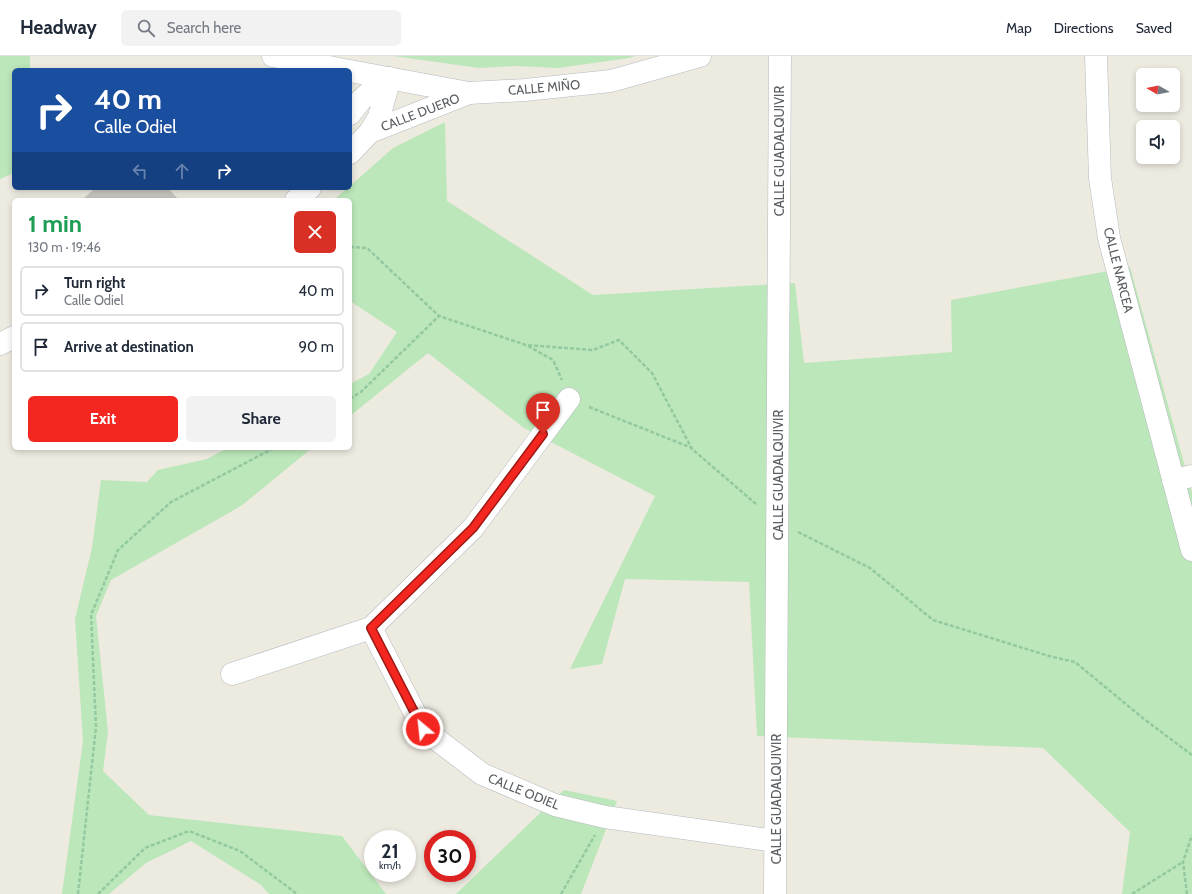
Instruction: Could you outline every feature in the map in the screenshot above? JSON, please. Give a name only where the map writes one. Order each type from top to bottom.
[{"type":"street","points":[[272,56],[293,68]]},
{"type":"street","points":[[272,56],[334,68]]},
{"type":"street","name":"CALLE MIÑO","points":[[352,71],[469,93],[525,90],[611,81],[700,56]]},
{"type":"street","name":"CALLE GUADALQUIVIR","points":[[775,894],[780,56]]},
{"type":"street","name":"CALLE NARCEA","points":[[1096,56],[1100,178],[1109,238],[1183,478],[1192,550]]},
{"type":"street","points":[[352,111],[360,100],[387,78]]},
{"type":"street","name":"CALLE DUERO","points":[[352,151],[370,132],[379,117],[387,78]]},
{"type":"street","name":"CALLE DUERO","points":[[370,132],[469,93]]},
{"type":"street","points":[[297,198],[303,190]]},
{"type":"street","points":[[298,198],[308,190]]},
{"type":"street","points":[[0,344],[12,338]]},
{"type":"street","points":[[232,674],[371,628],[473,528],[569,399]]},
{"type":"street","name":"CALLE ODIEL","points":[[371,628],[423,729],[482,774],[555,805],[605,817],[775,841]]},
{"type":"path","points":[[352,398],[362,391],[440,316]]},
{"type":"path","points":[[526,345],[554,360],[569,399],[692,448]]},
{"type":"path","points":[[78,894],[96,727],[91,615],[118,550],[171,502],[270,450]]},
{"type":"path","points":[[561,894],[605,817]]},
{"type":"path","points":[[98,894],[145,848],[189,831],[240,851],[297,894]]},
{"type":"path","points":[[1187,894],[1183,862],[1192,835]]},
{"type":"path","points":[[1132,894],[1183,862]]},
{"type":"green space","points":[[0,56],[30,56],[30,68],[12,68],[12,174],[0,179]]},
{"type":"green space","points":[[393,56],[635,56],[558,68],[516,66],[479,68]]},
{"type":"green space","points":[[445,122],[447,201],[593,295],[795,283],[804,363],[952,352],[951,300],[1130,267],[1192,492],[1192,894],[1122,894],[1130,832],[1043,748],[757,736],[749,582],[625,579],[602,664],[570,669],[655,496],[524,428],[428,353],[352,414],[352,383],[369,374],[397,332],[352,302],[352,198],[336,198],[345,190],[352,190],[352,184],[393,148]]},
{"type":"green space","points":[[223,450],[310,450],[241,506],[111,580],[96,616],[108,732],[103,771],[149,815],[342,836],[364,865],[364,882],[377,882],[386,894],[269,894],[261,885],[191,841],[146,863],[109,894],[62,894],[83,741],[75,619],[92,548],[101,480],[147,482],[158,470],[207,459]]},
{"type":"green space","points":[[564,790],[617,801],[581,894],[456,894],[468,882],[476,882],[476,875]]},
{"type":"building","points":[[93,190],[170,190],[177,198],[84,198]]},
{"type":"route","points":[[423,729],[371,628],[473,528],[543,434]]}]
